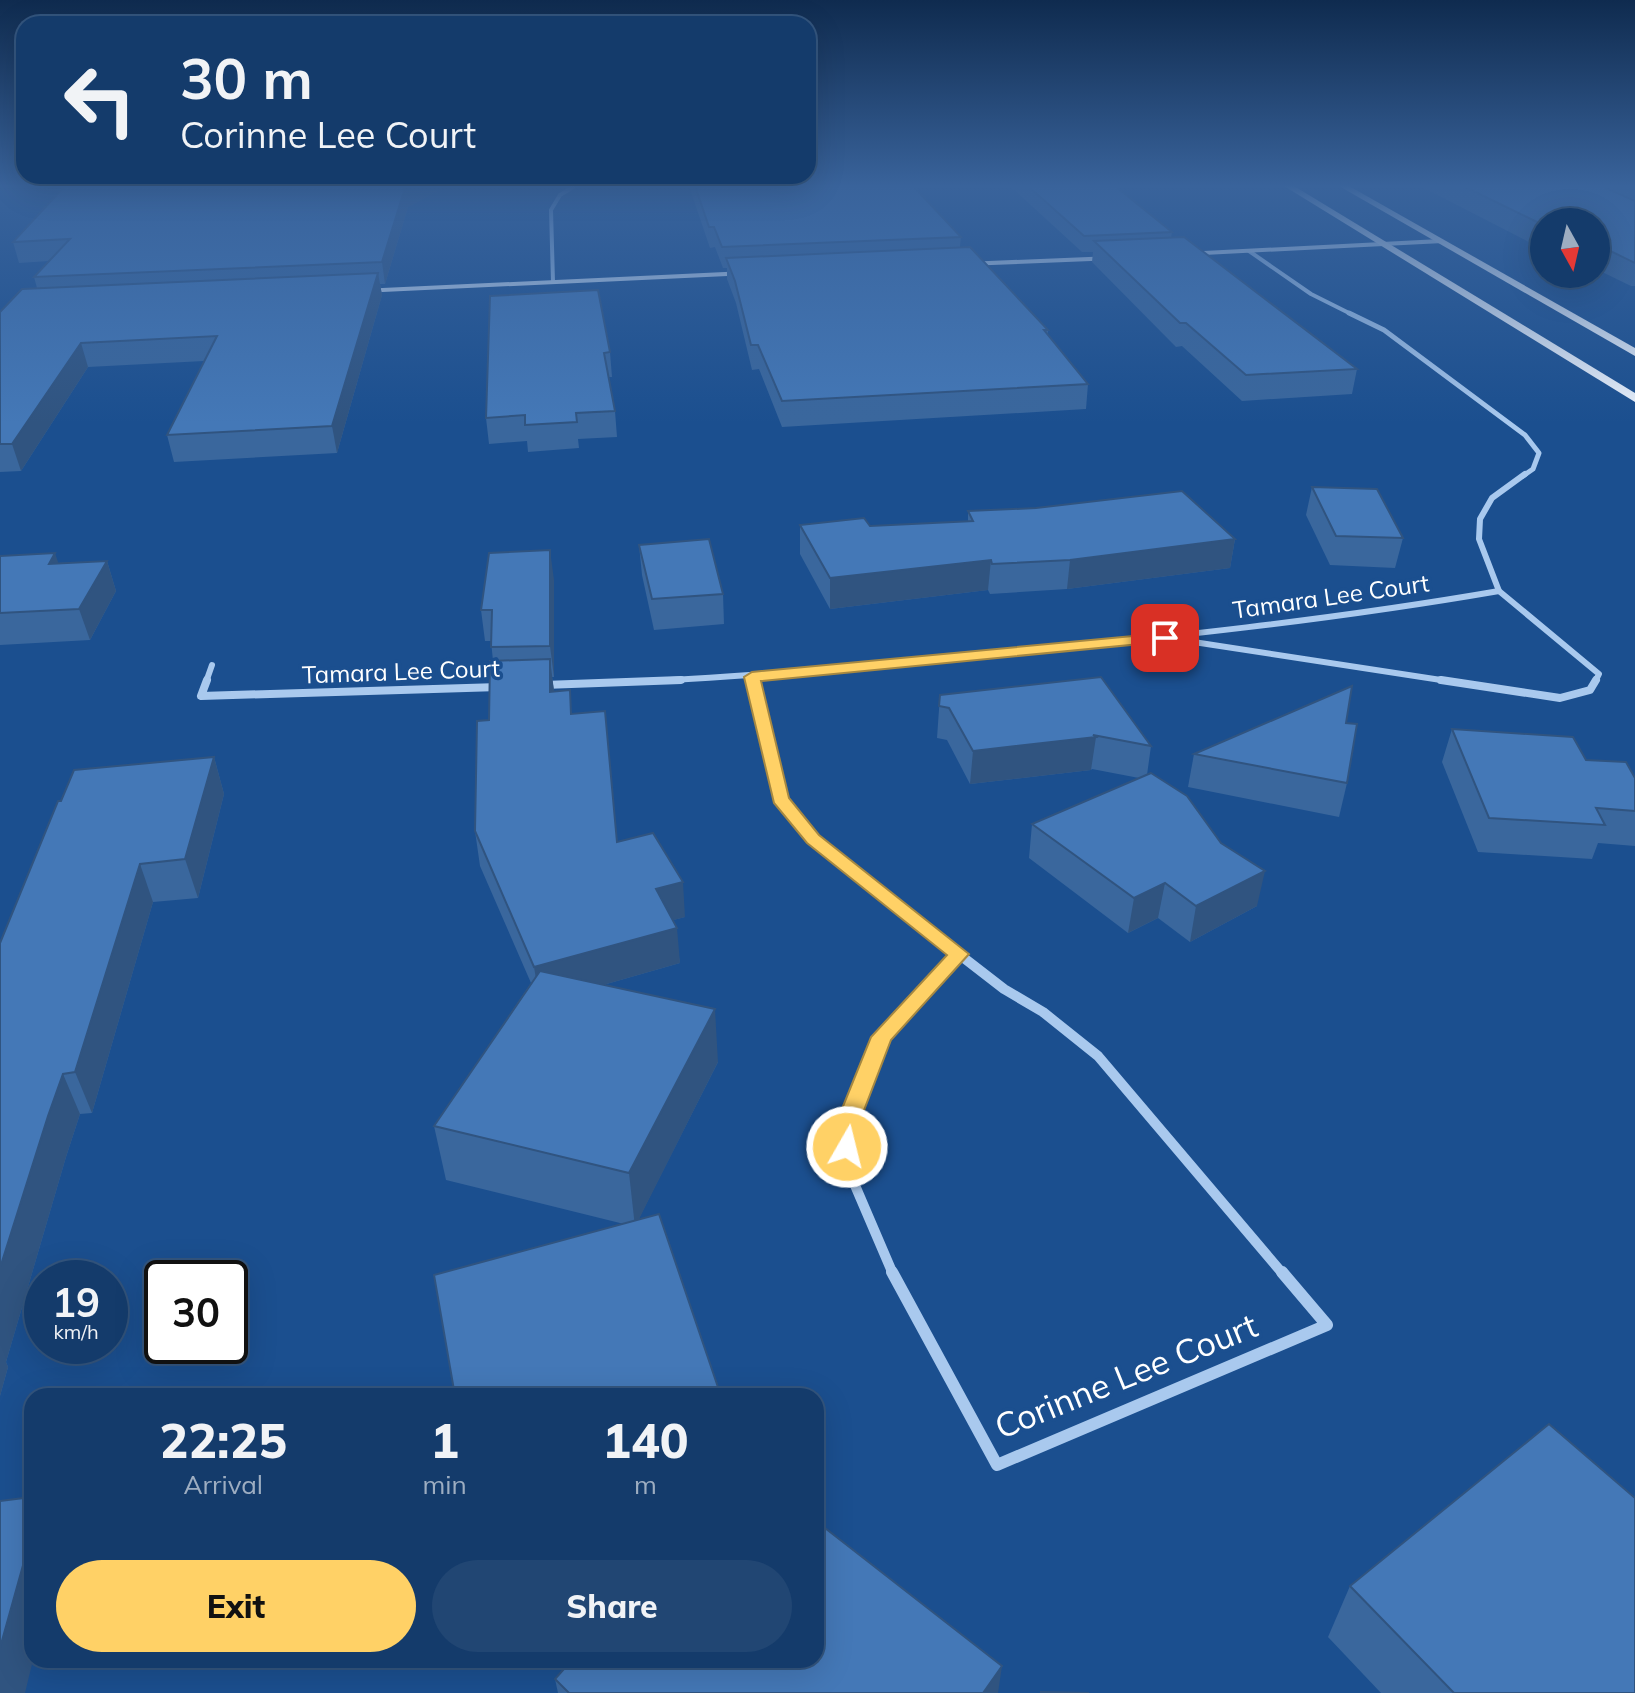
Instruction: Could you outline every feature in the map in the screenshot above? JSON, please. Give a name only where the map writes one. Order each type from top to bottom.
[{"type":"main road","points":[[1417,265],[1635,398]]},
{"type":"main road","points":[[1482,265],[1635,353]]},
{"type":"street","points":[[553,265],[553,282]]},
{"type":"street","points":[[1165,638],[1560,698],[1590,690],[1599,674],[1499,591],[1479,539],[1480,519],[1492,498],[1533,469],[1539,453],[1525,435],[1384,330],[1311,294],[1269,265]]},
{"type":"street","points":[[347,291],[759,273]]},
{"type":"street","name":"Tamara Lee Court","points":[[533,686],[752,677],[1165,638],[1393,609],[1499,591]]},
{"type":"street","name":"Tamara Lee Court","points":[[212,665],[201,696],[502,687]]},
{"type":"street","name":"Corinne Lee Court","points":[[752,677],[780,799],[813,839],[1004,989],[1043,1012],[1098,1056],[1327,1325],[997,1465],[894,1277],[848,1169],[846,1126],[882,1037],[959,954]]},
{"type":"building","points":[[45,265],[312,265],[34,277]]},
{"type":"building","points":[[729,265],[987,265],[1048,330],[1044,330],[1088,384],[782,401],[758,345],[751,345]]},
{"type":"building","points":[[1119,265],[1221,265],[1357,369],[1246,375],[1186,323],[1180,323]]},
{"type":"building","points":[[378,273],[332,426],[167,435],[217,336],[81,343],[12,444],[0,444],[0,312],[22,289]]},
{"type":"building","points":[[598,290],[610,352],[604,353],[615,411],[576,413],[577,422],[525,425],[525,415],[486,418],[490,296]]},
{"type":"building","points":[[1312,487],[1377,489],[1403,538],[1336,536]]},
{"type":"building","points":[[1182,491],[1235,539],[1070,560],[992,564],[991,560],[830,578],[800,525],[864,518],[870,526],[973,521],[968,511],[1036,508]]},
{"type":"building","points":[[709,539],[723,594],[652,599],[639,545]]},
{"type":"building","points":[[550,550],[550,646],[491,647],[492,610],[481,610],[489,553]]},
{"type":"building","points":[[55,553],[49,564],[107,561],[79,609],[0,613],[0,556]]},
{"type":"building","points":[[550,659],[550,692],[570,690],[571,714],[605,711],[617,842],[653,833],[683,882],[656,889],[677,928],[534,967],[475,831],[477,721],[489,720],[490,661]]},
{"type":"building","points":[[1101,677],[1151,746],[1093,735],[1096,737],[973,751],[949,708],[939,706],[940,695]]},
{"type":"building","points":[[1352,686],[1346,723],[1357,724],[1347,783],[1194,754]]},
{"type":"building","points":[[1452,729],[1573,737],[1586,760],[1626,762],[1635,778],[1635,811],[1596,808],[1605,825],[1489,818]]},
{"type":"building","points":[[214,757],[185,859],[140,864],[75,1072],[63,1074],[0,1268],[0,943],[58,801],[61,801],[74,770]]},
{"type":"building","points":[[1151,773],[1187,796],[1221,843],[1265,871],[1196,906],[1165,883],[1134,898],[1032,824]]},
{"type":"building","points":[[540,971],[715,1009],[629,1173],[434,1126]]},
{"type":"building","points":[[659,1214],[718,1388],[454,1388],[434,1275]]},
{"type":"building","points":[[1549,1424],[1635,1498],[1635,1693],[1454,1693],[1350,1586]]},
{"type":"building","points":[[24,1498],[24,1562],[0,1648],[0,1501]]},
{"type":"building","points":[[824,1527],[1002,1666],[983,1693],[569,1693],[555,1679],[565,1668],[824,1668]]},
{"type":"route","points":[[847,1147],[846,1126],[882,1037],[959,954],[813,839],[780,799],[752,677],[1165,638]]}]
